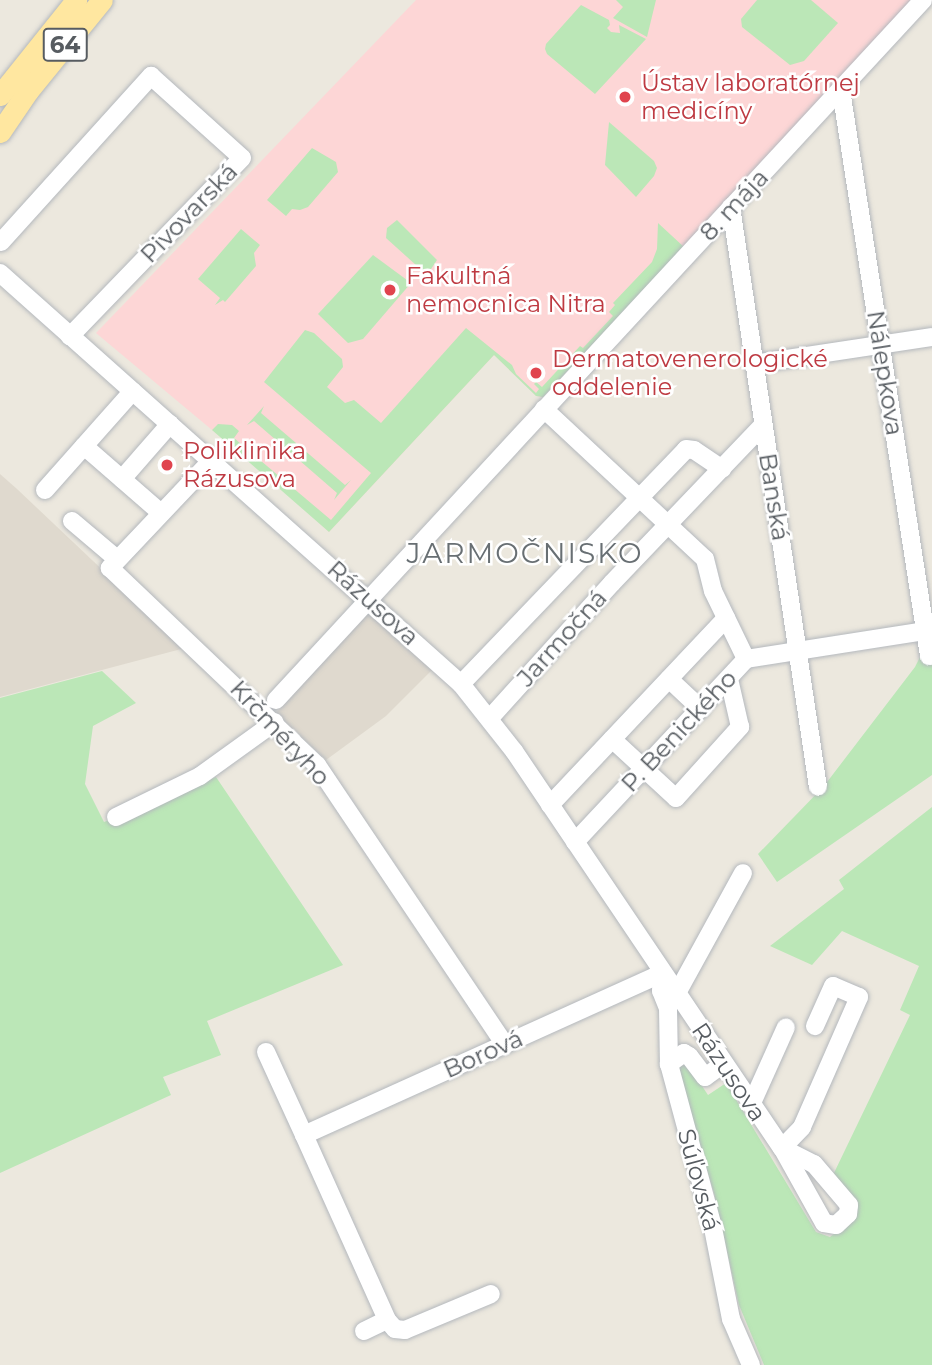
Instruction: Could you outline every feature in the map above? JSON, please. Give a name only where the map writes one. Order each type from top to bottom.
[{"type":"main road","name":"64","points":[[0,95],[76,0]]},
{"type":"main road","name":"64","points":[[0,132],[14,79],[102,0]]},
{"type":"street","name":"8. mája","points":[[276,700],[923,0]]},
{"type":"street","name":"Pivovarská","points":[[1,242],[151,76],[243,158],[70,336]]},
{"type":"street","name":"Nálepkova","points":[[841,90],[929,656]]},
{"type":"street","name":"Banská","points":[[731,207],[818,787]]},
{"type":"street","name":"Rázusova","points":[[0,273],[461,684],[490,718],[723,1065],[782,1148],[802,1127],[859,997],[832,986],[815,1026]]},
{"type":"street","points":[[753,364],[932,337]]},
{"type":"street","points":[[45,490],[133,391]]},
{"type":"street","points":[[544,409],[705,559],[713,591],[746,659]]},
{"type":"street","points":[[122,479],[170,424]]},
{"type":"street","name":"Jarmočná","points":[[490,718],[763,425]]},
{"type":"street","points":[[84,446],[161,513]]},
{"type":"street","name":"Jarmočná","points":[[461,684],[686,450],[694,450],[722,469]]},
{"type":"street","points":[[72,521],[117,559],[212,460]]},
{"type":"street","name":"Krčméryho","points":[[117,559],[110,568],[275,722],[317,765],[505,1045]]},
{"type":"street","points":[[550,806],[726,618]]},
{"type":"street","name":"P. Benického","points":[[575,842],[746,659],[925,631]]},
{"type":"street","points":[[612,739],[676,798],[740,727],[729,678]]},
{"type":"street","points":[[669,679],[701,709]]},
{"type":"street","points":[[116,817],[200,776],[275,722]]},
{"type":"street","points":[[676,995],[743,873]]},
{"type":"street","name":"Borová","points":[[304,1135],[662,973]]},
{"type":"street","name":"Súľovská","points":[[662,973],[660,990],[668,1008],[669,1064],[712,1223],[731,1319],[751,1365]]},
{"type":"street","points":[[751,1105],[786,1027]]},
{"type":"street","points":[[266,1052],[387,1320],[395,1329],[405,1330],[491,1294]]},
{"type":"street","points":[[669,1064],[684,1053],[705,1077],[723,1065]]},
{"type":"street","points":[[364,1331],[387,1320]]},
{"type":"shaded area","name":"Fakultná nemocnica Nitra","points":[[416,0],[915,0],[543,397],[536,396],[494,355],[329,532],[279,486],[96,333]]},
{"type":"shaded area","points":[[0,474],[17,489],[185,648],[0,697]]},
{"type":"shaded area","points":[[368,612],[434,668],[386,716],[326,760],[276,713]]},
{"type":"green space","points":[[616,0],[656,0],[647,37],[613,18],[623,7]]},
{"type":"green space","points":[[757,0],[811,0],[838,23],[804,61],[790,65],[742,27],[741,19]]},
{"type":"green space","points":[[581,5],[609,20],[610,25],[607,28],[611,32],[620,33],[619,25],[646,39],[595,94],[547,54],[545,49],[546,44]]},
{"type":"green space","points":[[609,122],[654,161],[657,168],[654,176],[636,197],[605,165]]},
{"type":"green space","points":[[312,148],[336,162],[338,172],[308,207],[292,209],[286,216],[267,200]]},
{"type":"green space","points":[[397,220],[437,260],[427,275],[386,238],[387,228]]},
{"type":"green space","points":[[658,223],[684,247],[543,397],[536,396],[494,355],[329,532],[212,430],[218,424],[232,425],[239,431],[234,438],[331,520],[371,473],[264,382],[305,330],[314,333],[342,359],[343,367],[327,387],[345,403],[354,400],[381,423],[466,328],[512,365],[516,374],[536,393],[539,389],[534,384],[536,382],[542,387],[580,346],[583,348],[613,316],[609,312],[615,305],[613,303],[652,262],[657,249]]},
{"type":"green space","points":[[241,229],[260,245],[254,253],[256,266],[225,302],[223,300],[215,305],[220,298],[198,279]]},
{"type":"green space","points":[[373,255],[411,283],[363,339],[348,343],[318,314]]},
{"type":"green space","points":[[264,406],[261,413],[345,485],[351,480],[334,500],[337,493],[254,421],[247,425]]},
{"type":"green space","points":[[932,633],[932,775],[777,882],[758,854],[824,786],[915,667]]},
{"type":"green space","points":[[102,671],[136,703],[93,726],[85,784],[104,822],[216,777],[343,965],[207,1021],[221,1055],[163,1077],[171,1095],[0,1173],[0,698]]},
{"type":"green space","points":[[932,807],[932,1365],[764,1365],[739,1305],[714,1193],[674,1066],[688,1065],[708,1095],[726,1083],[816,1232],[830,1237],[855,1217],[833,1175],[910,1015],[900,1010],[919,966],[842,931],[812,965],[770,946],[844,889],[839,880]]},
{"type":"place","name":"Ústav laboratórnej medicíny","points":[[625,97]]},
{"type":"place","name":"Fakultná nemocnica Nitra","points":[[390,290]]},
{"type":"place","name":"Dermatovenerologické oddelenie","points":[[536,373]]},
{"type":"place","name":"Poliklinika Rázusova","points":[[167,465]]},
{"type":"district","name":"JARMOČNISKO","points":[[525,553]]}]
